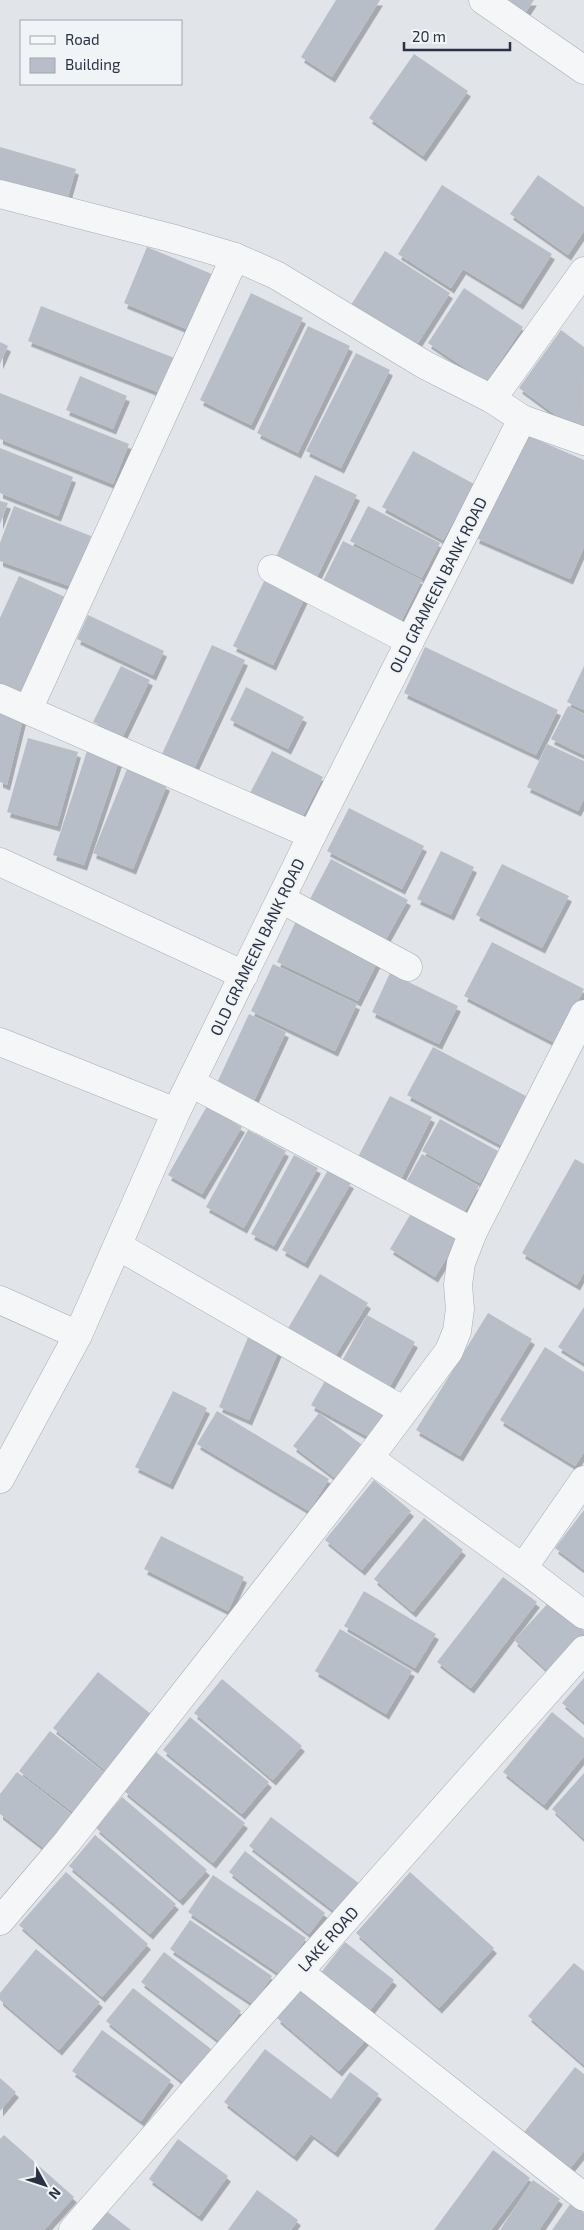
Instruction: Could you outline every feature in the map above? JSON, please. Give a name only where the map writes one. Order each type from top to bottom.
[{"type":"street","points":[[483,0],[584,70]]},
{"type":"street","points":[[0,194],[171,238],[235,257],[276,276],[425,365],[492,399],[522,419],[584,441]]},
{"type":"street","points":[[28,710],[235,257]]},
{"type":"street","points":[[492,399],[584,271]]},
{"type":"street","name":"OLD GRAMEEN BANK ROAD","points":[[0,1479],[78,1335],[176,1112],[312,835],[522,419]]},
{"type":"street","points":[[272,569],[410,641]]},
{"type":"street","points":[[0,698],[312,835]]},
{"type":"street","points":[[0,862],[244,975]]},
{"type":"street","points":[[281,900],[408,967]]},
{"type":"street","points":[[0,1922],[68,1841],[369,1458],[449,1351],[457,1331],[460,1309],[458,1285],[461,1262],[473,1232],[584,1014]]},
{"type":"street","points":[[0,1042],[176,1112]]},
{"type":"street","points":[[191,1083],[473,1232]]},
{"type":"street","points":[[118,1246],[404,1411]]},
{"type":"street","points":[[0,1300],[78,1335]]},
{"type":"street","points":[[369,1458],[523,1568],[584,1615]]},
{"type":"street","points":[[523,1568],[584,1480]]},
{"type":"street","name":"LAKE ROAD","points":[[73,2230],[584,1650]]},
{"type":"street","points":[[299,1972],[584,2197]]},
{"type":"building","points":[[336,0],[380,0],[332,77],[301,57]]},
{"type":"building","points":[[507,0],[534,0],[526,12]]},
{"type":"building","points":[[414,54],[468,91],[423,156],[369,118]]},
{"type":"building","points":[[0,147],[76,169],[66,204],[0,185]]},
{"type":"building","points":[[538,175],[584,207],[584,231],[568,255],[510,214]]},
{"type":"building","points":[[442,185],[552,254],[520,304],[463,269],[451,288],[398,254]]},
{"type":"building","points":[[147,247],[219,277],[196,333],[124,303]]},
{"type":"building","points":[[385,251],[450,293],[416,346],[351,305]]},
{"type":"building","points":[[464,288],[523,327],[486,382],[428,343]]},
{"type":"building","points":[[251,293],[303,318],[251,425],[200,400]]},
{"type":"building","points":[[41,306],[177,359],[163,394],[28,341]]},
{"type":"building","points":[[308,326],[350,346],[298,453],[257,433]]},
{"type":"building","points":[[561,330],[584,347],[583,435],[519,388]]},
{"type":"building","points":[[0,342],[8,346],[0,364]]},
{"type":"building","points":[[356,353],[390,370],[341,468],[306,451]]},
{"type":"building","points":[[80,376],[127,396],[113,429],[66,410]]},
{"type":"building","points":[[0,393],[129,444],[113,484],[0,439]]},
{"type":"building","points":[[522,433],[584,460],[584,547],[570,579],[476,538]]},
{"type":"building","points":[[0,448],[73,477],[58,516],[0,493]]},
{"type":"building","points":[[413,451],[474,484],[443,540],[382,507]]},
{"type":"building","points":[[315,475],[357,495],[317,577],[276,557]]},
{"type":"building","points":[[0,501],[8,503],[0,524]]},
{"type":"building","points":[[14,506],[91,536],[72,587],[0,561],[0,543]]},
{"type":"building","points":[[368,506],[440,543],[422,578],[350,541]]},
{"type":"building","points":[[343,541],[422,580],[400,624],[321,585]]},
{"type":"building","points":[[19,576],[65,597],[21,696],[0,686],[0,618]]},
{"type":"building","points":[[266,577],[306,595],[273,665],[233,646]]},
{"type":"building","points":[[88,615],[164,651],[153,675],[77,639]]},
{"type":"building","points":[[212,645],[245,660],[194,769],[162,754]]},
{"type":"building","points":[[425,647],[558,710],[536,755],[404,693]]},
{"type":"building","points":[[121,666],[150,680],[123,736],[93,722]]},
{"type":"building","points":[[584,666],[584,710],[567,702]]},
{"type":"building","points":[[246,687],[304,717],[288,749],[230,720]]},
{"type":"building","points":[[568,706],[584,714],[584,755],[551,739]]},
{"type":"building","points":[[0,709],[23,719],[7,785],[0,782]]},
{"type":"building","points":[[28,738],[78,752],[57,826],[7,812]]},
{"type":"building","points":[[547,744],[584,761],[584,799],[578,811],[527,787]]},
{"type":"building","points":[[87,751],[119,761],[84,865],[53,855]]},
{"type":"building","points":[[272,751],[323,777],[300,822],[249,795]]},
{"type":"building","points":[[127,769],[167,785],[133,869],[93,853]]},
{"type":"building","points":[[349,808],[424,846],[402,889],[327,851]]},
{"type":"building","points":[[441,851],[474,867],[451,915],[417,899]]},
{"type":"building","points":[[331,859],[408,900],[385,941],[309,901]]},
{"type":"building","points":[[502,864],[569,896],[542,948],[476,915]]},
{"type":"building","points":[[296,921],[378,961],[358,1001],[277,962]]},
{"type":"building","points":[[492,942],[584,989],[557,1044],[464,996]]},
{"type":"building","points":[[273,964],[357,1004],[335,1051],[251,1011]]},
{"type":"building","points":[[390,973],[458,1006],[439,1044],[372,1012]]},
{"type":"building","points":[[249,1014],[286,1032],[253,1103],[216,1085]]},
{"type":"building","points":[[433,1047],[526,1096],[501,1145],[407,1095]]},
{"type":"building","points":[[390,1096],[432,1117],[401,1179],[358,1157]]},
{"type":"building","points":[[207,1106],[242,1127],[202,1194],[168,1175]]},
{"type":"building","points":[[440,1119],[498,1151],[480,1183],[422,1151]]},
{"type":"building","points":[[248,1130],[286,1151],[244,1228],[206,1207]]},
{"type":"building","points":[[422,1154],[479,1186],[462,1216],[405,1184]]},
{"type":"building","points":[[294,1155],[318,1168],[274,1246],[251,1234]]},
{"type":"building","points":[[575,1159],[584,1164],[584,1272],[577,1285],[522,1253]]},
{"type":"building","points":[[328,1170],[351,1183],[305,1263],[282,1250]]},
{"type":"building","points":[[413,1210],[459,1238],[435,1277],[390,1249]]},
{"type":"building","points":[[320,1274],[368,1303],[334,1358],[287,1330]]},
{"type":"building","points":[[584,1307],[584,1363],[558,1347]]},
{"type":"building","points":[[488,1313],[532,1339],[460,1456],[416,1430]]},
{"type":"building","points":[[367,1315],[415,1342],[389,1388],[342,1361]]},
{"type":"building","points":[[249,1335],[280,1348],[249,1420],[219,1407]]},
{"type":"building","points":[[545,1347],[584,1372],[584,1452],[575,1466],[500,1420]]},
{"type":"building","points":[[329,1374],[392,1410],[374,1440],[311,1405]]},
{"type":"building","points":[[173,1391],[207,1408],[170,1484],[135,1467]]},
{"type":"building","points":[[217,1411],[329,1479],[309,1511],[197,1444]]},
{"type":"building","points":[[319,1413],[365,1447],[339,1481],[293,1446]]},
{"type":"building","points":[[374,1480],[411,1511],[362,1570],[325,1540]]},
{"type":"building","points":[[584,1510],[584,1570],[555,1548]]},
{"type":"building","points":[[424,1518],[463,1550],[413,1612],[374,1579]]},
{"type":"building","points":[[161,1536],[244,1577],[228,1611],[144,1569]]},
{"type":"building","points":[[503,1577],[537,1602],[471,1688],[437,1662]]},
{"type":"building","points":[[364,1591],[436,1634],[415,1668],[344,1626]]},
{"type":"building","points":[[551,1600],[584,1631],[584,1634],[549,1672],[514,1640]]},
{"type":"building","points":[[340,1629],[412,1671],[386,1714],[315,1671]]},
{"type":"building","points":[[98,1672],[151,1714],[106,1771],[53,1728]]},
{"type":"building","points":[[584,1678],[584,1722],[562,1703]]},
{"type":"building","points":[[222,1679],[302,1746],[273,1780],[194,1713]]},
{"type":"building","points":[[552,1712],[584,1738],[584,1756],[544,1805],[503,1772]]},
{"type":"building","points":[[190,1717],[269,1782],[242,1814],[163,1750]]},
{"type":"building","points":[[50,1731],[105,1773],[74,1813],[19,1771]]},
{"type":"building","points":[[156,1752],[245,1823],[213,1863],[124,1791]]},
{"type":"building","points":[[17,1772],[71,1814],[45,1849],[0,1814],[0,1794]]},
{"type":"building","points":[[584,1773],[584,1839],[552,1809]]},
{"type":"building","points":[[122,1797],[207,1870],[180,1900],[96,1828]]},
{"type":"building","points":[[271,1817],[360,1884],[338,1914],[249,1846]]},
{"type":"building","points":[[95,1835],[176,1904],[150,1934],[69,1866]]},
{"type":"building","points":[[245,1851],[325,1913],[309,1934],[229,1872]]},
{"type":"building","points":[[66,1872],[148,1944],[102,1997],[19,1925]]},
{"type":"building","points":[[410,1872],[494,1948],[439,2008],[356,1933]]},
{"type":"building","points":[[213,1875],[306,1938],[281,1975],[188,1912]]},
{"type":"building","points":[[190,1920],[272,1976],[253,2004],[170,1949]]},
{"type":"building","points":[[345,1942],[394,1980],[364,2018],[316,1979]]},
{"type":"building","points":[[36,1949],[100,2002],[59,2050],[0,2000],[0,1993]]},
{"type":"building","points":[[164,1952],[241,2011],[219,2041],[141,1982]]},
{"type":"building","points":[[574,1963],[584,1971],[584,2065],[528,2016]]},
{"type":"building","points":[[308,1983],[370,2035],[339,2071],[277,2018]]},
{"type":"building","points":[[133,1988],[211,2049],[184,2083],[106,2021]]},
{"type":"building","points":[[102,2030],[171,2080],[141,2121],[72,2071]]},
{"type":"building","points":[[265,2049],[331,2099],[350,2072],[379,2094],[335,2152],[311,2134],[294,2156],[224,2102]]},
{"type":"building","points":[[575,2067],[584,2074],[584,2151],[568,2171],[522,2135]]},
{"type":"building","points":[[0,2078],[16,2092],[0,2111]]},
{"type":"building","points":[[4,2135],[74,2197],[44,2230],[0,2230],[0,2139]]},
{"type":"building","points":[[178,2139],[228,2176],[199,2216],[149,2179]]},
{"type":"building","points":[[493,2150],[530,2178],[491,2230],[434,2230]]},
{"type":"building","points":[[533,2180],[560,2199],[539,2230],[500,2230]]},
{"type":"building","points":[[257,2190],[298,2220],[291,2230],[228,2230]]},
{"type":"building","points":[[571,2203],[584,2213],[584,2230],[552,2230]]},
{"type":"building","points":[[105,2210],[131,2230],[89,2230]]}]
